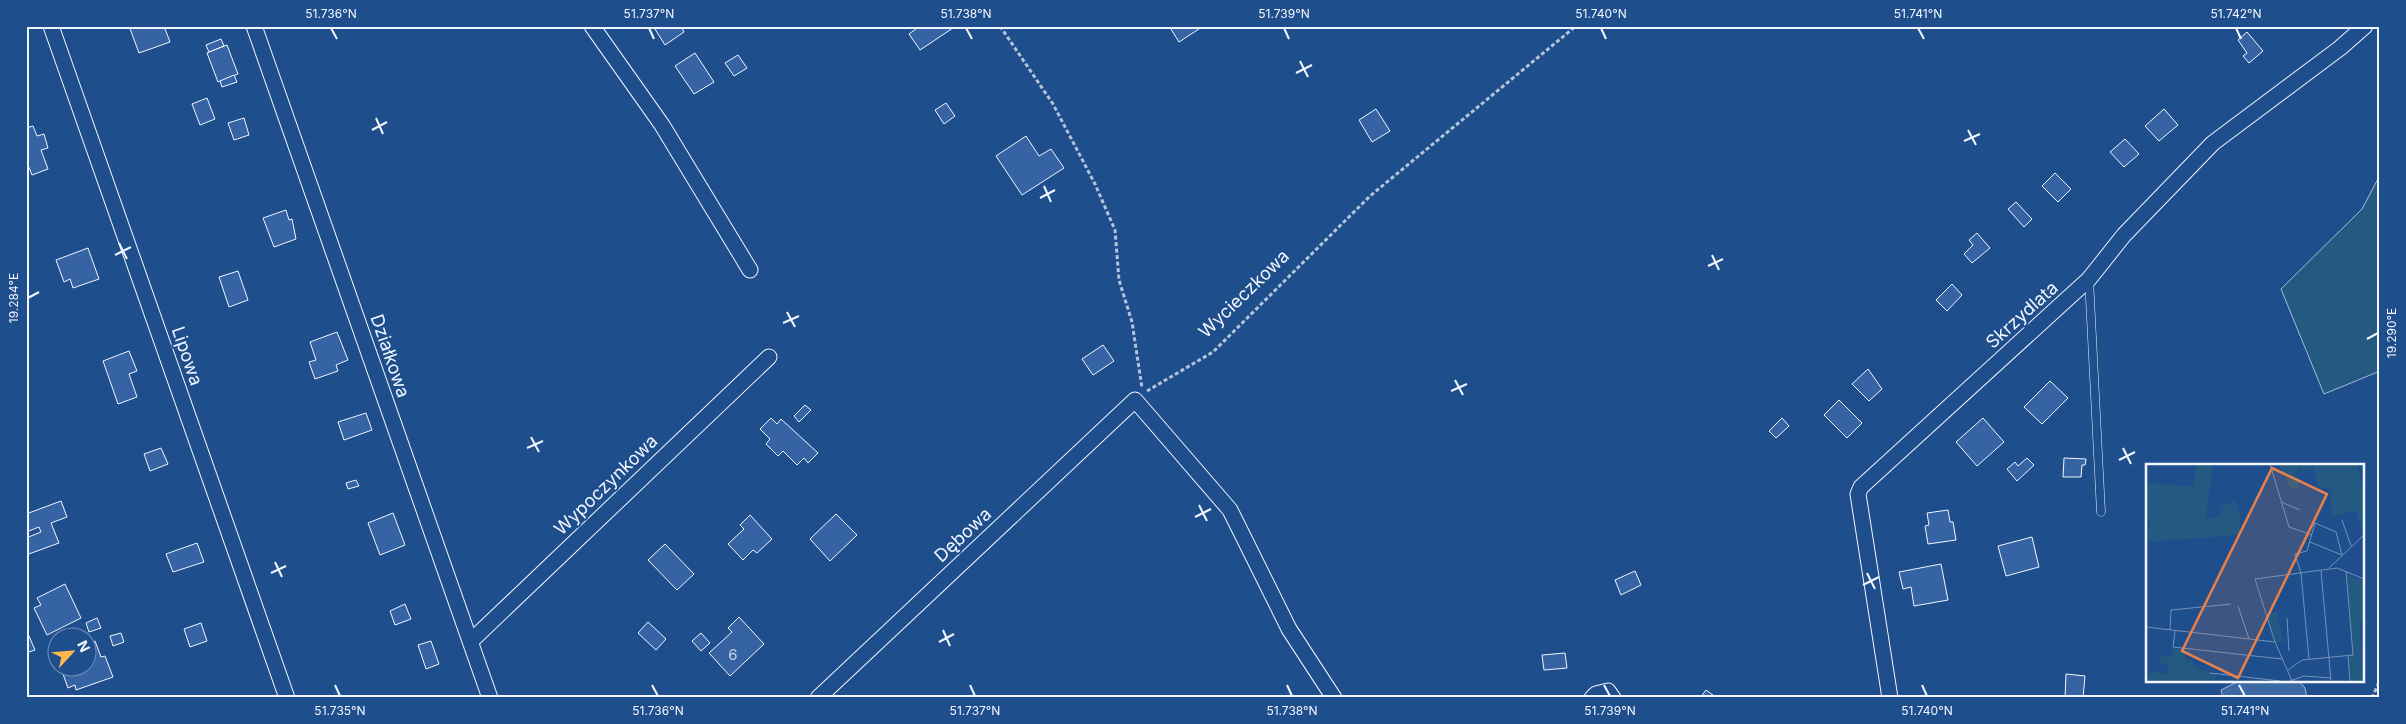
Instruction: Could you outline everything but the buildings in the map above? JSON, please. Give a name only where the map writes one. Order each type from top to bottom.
[{"type":"street","name":"Lipowa","points":[[51,26],[287,698]]},
{"type":"street","name":"Działkowa","points":[[254,26],[490,698]]},
{"type":"street","points":[[592,26],[662,125],[750,270]]},
{"type":"street","name":"Skrzydlata","points":[[1890,698],[1858,494],[1861,487],[2090,280],[2124,235],[2213,143],[2333,53],[2365,26]]},
{"type":"street","name":"Wypoczynkowa","points":[[471,641],[769,357]]},
{"type":"street","points":[[1139,397],[1230,510],[1289,629],[1334,698]]},
{"type":"street","name":"Dębowa","points":[[818,698],[1139,397]]},
{"type":"street","points":[[1592,698],[1596,694],[1608,691],[1613,698]]},
{"type":"lane","points":[[2090,280],[2101,512]]},
{"type":"path","points":[[1000,26],[1053,104],[1095,184],[1115,230],[1119,280],[1132,322],[1139,397]]},
{"type":"path","name":"Wycieczkowa","points":[[1139,397],[1213,352],[1370,196],[1576,26]]},
{"type":"path","points":[[2372,698],[2380,680]]},
{"type":"shaded area","points":[[2380,175],[2380,371],[2324,394],[2281,289],[2362,209]]},
{"type":"shaded area","points":[[2237,682],[2300,682],[2305,688],[2307,698],[2223,698],[2221,690]]}]
